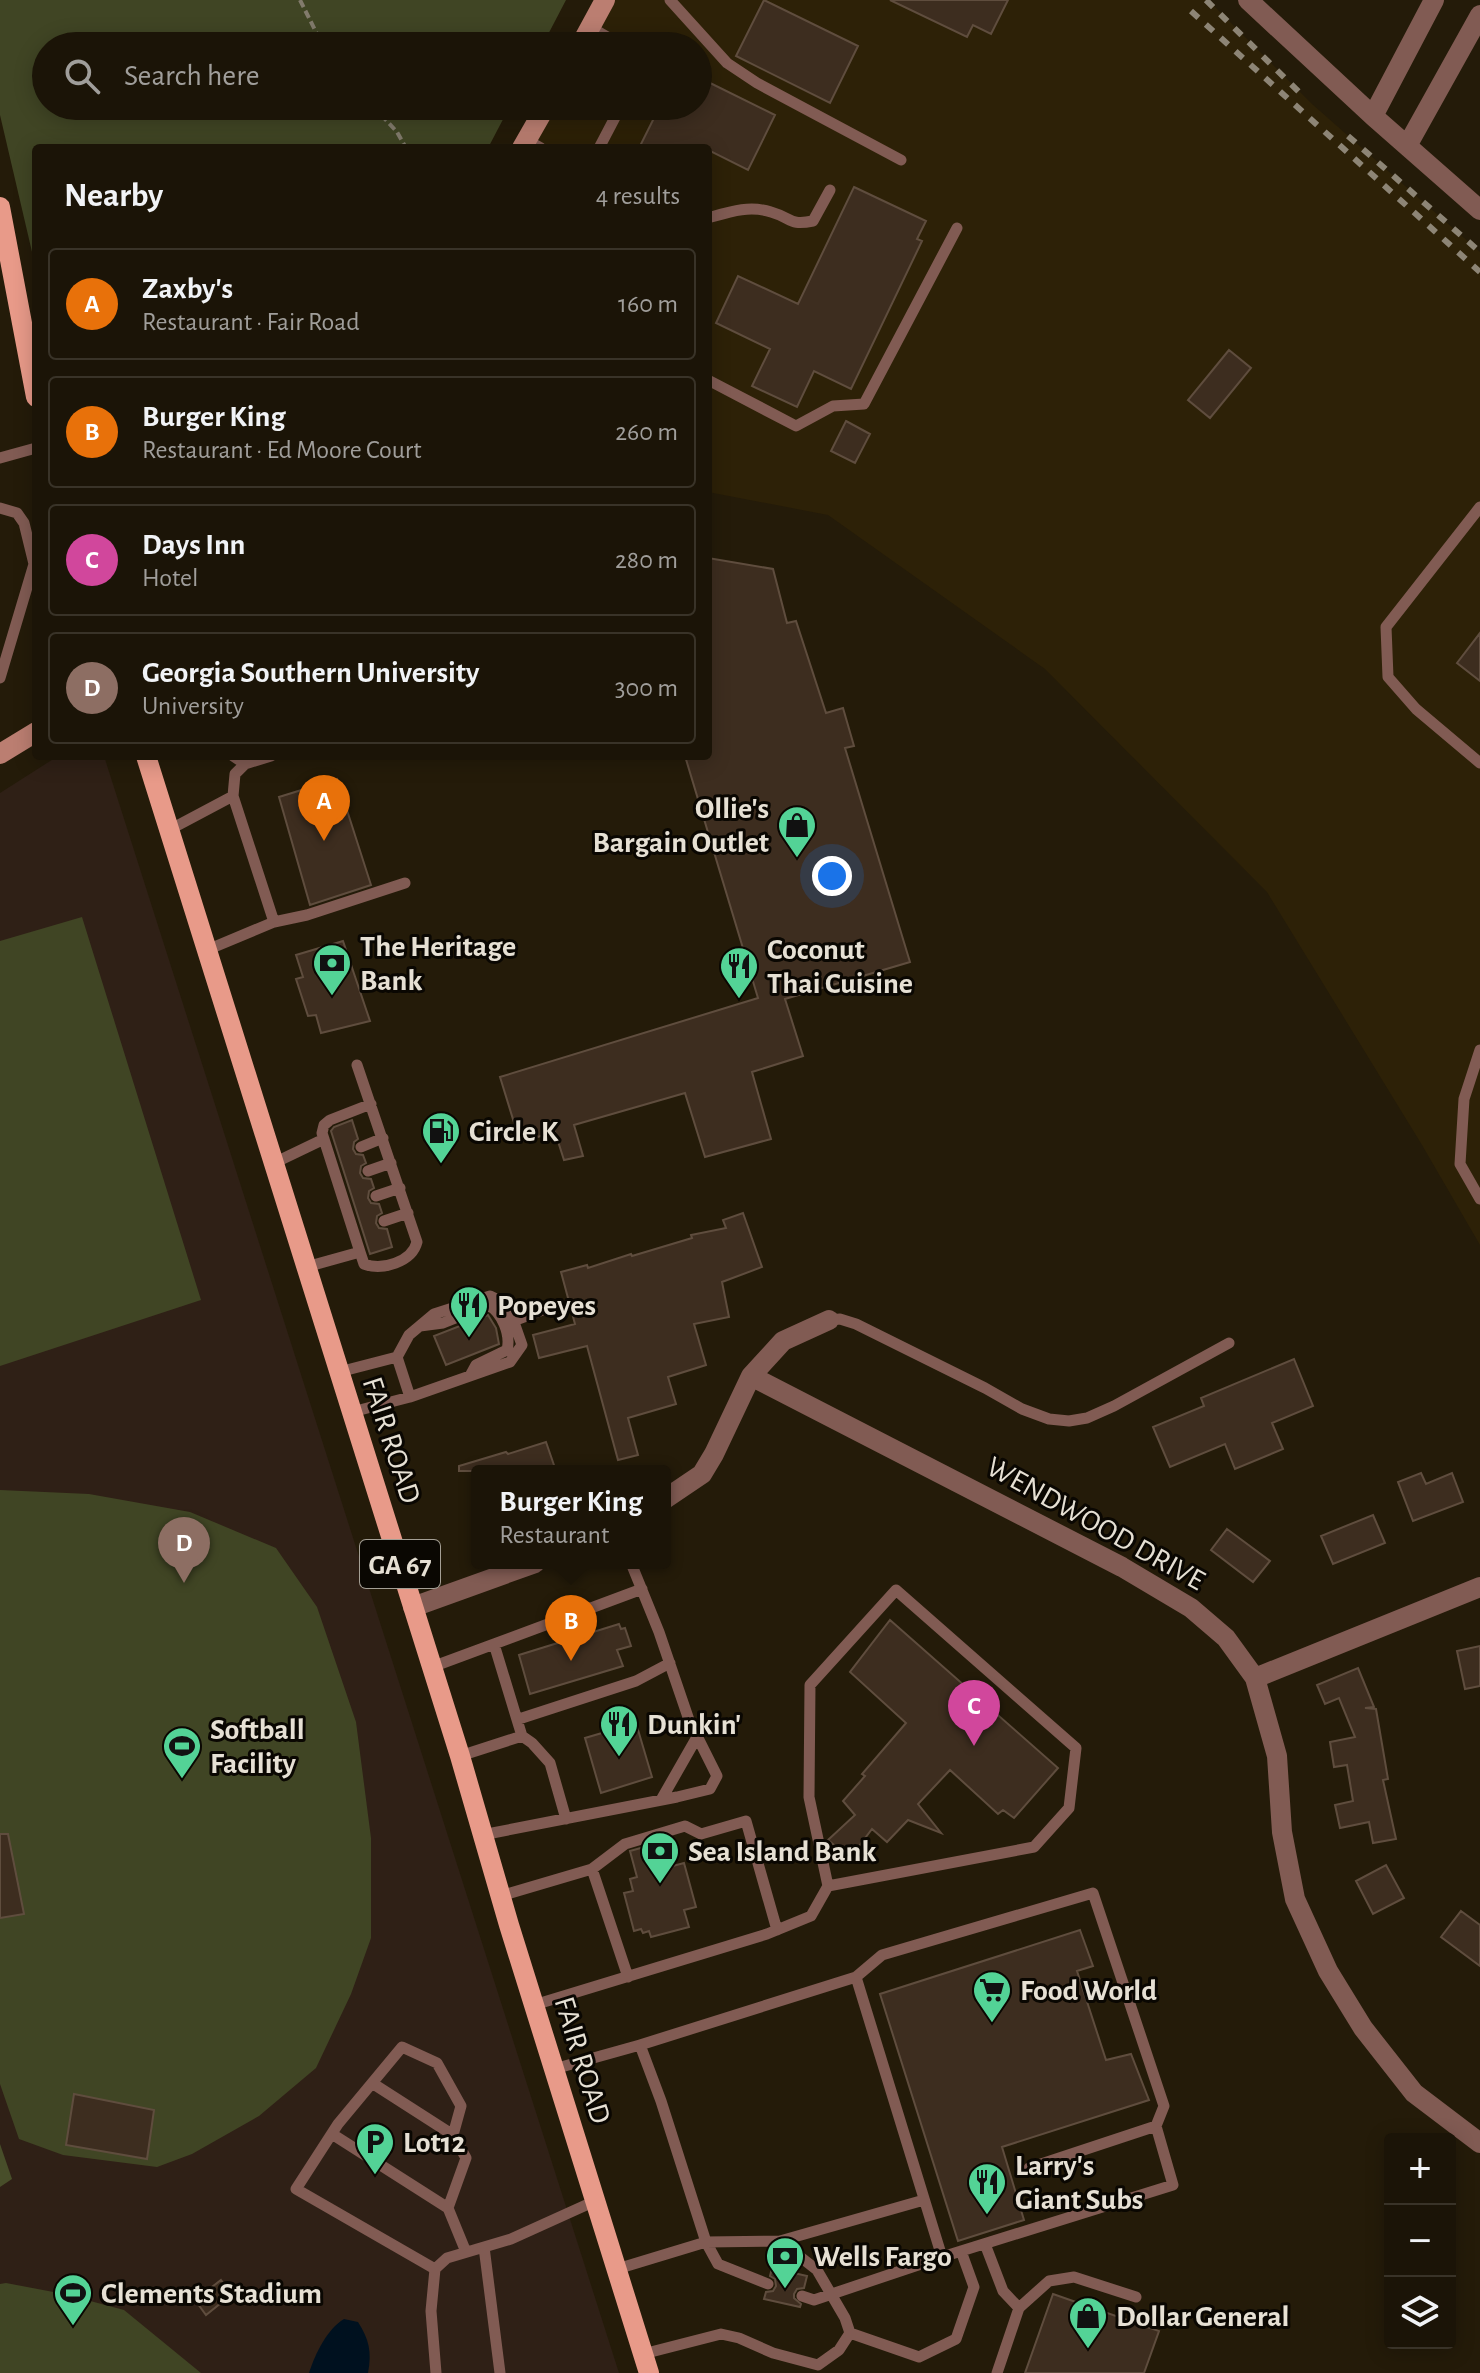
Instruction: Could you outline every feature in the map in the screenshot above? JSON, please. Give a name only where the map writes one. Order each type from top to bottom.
[{"type":"main road","points":[[0,207],[32,376]]},
{"type":"main road","name":"FAIR ROAD","points":[[147,760],[460,1756],[500,1896],[646,2363]]},
{"type":"street","points":[[587,32],[605,0]]},
{"type":"street","points":[[1248,0],[1480,210]]},
{"type":"street","points":[[1373,116],[1434,0]]},
{"type":"street","points":[[1407,146],[1480,15]]},
{"type":"street","points":[[530,144],[540,120]]},
{"type":"street","points":[[0,754],[32,734]]},
{"type":"street","points":[[671,1495],[702,1474],[751,1376],[783,1341],[829,1320]]},
{"type":"street","name":"WENDWOOD DRIVE","points":[[751,1376],[1122,1567],[1191,1608],[1226,1638],[1255,1678],[1277,1756],[1282,1832],[1295,1899],[1328,1971],[1363,2028],[1414,2093],[1480,2143]]},
{"type":"street","points":[[413,1607],[518,1569]]},
{"type":"street","points":[[1255,1678],[1480,1587]]},
{"type":"lane","points":[[670,0],[699,32]]},
{"type":"lane","points":[[590,27],[599,32]]},
{"type":"lane","points":[[712,46],[727,63],[757,83],[901,160]]},
{"type":"lane","points":[[601,144],[614,120]]},
{"type":"lane","points":[[712,217],[746,208],[772,212],[796,224],[813,221],[830,190]]},
{"type":"lane","points":[[712,382],[796,426],[833,406],[864,404],[957,228]]},
{"type":"lane","points":[[0,458],[32,449]]},
{"type":"lane","points":[[1480,507],[1386,627],[1388,677],[1416,709],[1480,763]]},
{"type":"lane","points":[[0,508],[17,513],[24,523],[32,556]]},
{"type":"lane","points":[[0,678],[32,571]]},
{"type":"lane","points":[[239,760],[245,764]]},
{"type":"lane","points":[[258,760],[245,764],[235,774],[233,796],[274,922]]},
{"type":"lane","points":[[169,830],[233,796]]},
{"type":"lane","points":[[207,950],[274,922],[307,915],[405,883]]},
{"type":"lane","points":[[1480,1050],[1464,1099],[1460,1164],[1480,1199]]},
{"type":"lane","points":[[357,1065],[371,1104],[383,1138],[400,1188],[417,1242],[415,1252],[405,1259],[380,1267],[364,1264],[359,1232],[334,1154],[322,1133],[324,1125],[330,1120],[371,1104]]},
{"type":"lane","points":[[361,1147],[383,1138]]},
{"type":"lane","points":[[274,1163],[324,1139]]},
{"type":"lane","points":[[368,1171],[391,1163]]},
{"type":"lane","points":[[376,1196],[400,1188]]},
{"type":"lane","points":[[384,1221],[408,1213]]},
{"type":"lane","points":[[306,1267],[360,1252]]},
{"type":"lane","points":[[352,1412],[410,1397],[510,1362],[522,1345],[508,1305],[490,1296],[434,1314],[409,1335],[397,1357],[410,1397]]},
{"type":"lane","points":[[419,1326],[443,1323],[488,1305],[497,1309],[510,1340],[507,1350],[476,1365],[470,1376]]},
{"type":"lane","points":[[513,1321],[545,1309]]},
{"type":"lane","points":[[829,1320],[840,1319],[856,1324],[1022,1409],[1049,1419],[1069,1421],[1087,1418],[1114,1406],[1229,1343]]},
{"type":"lane","points":[[339,1372],[397,1357]]},
{"type":"lane","points":[[482,1835],[710,1789],[717,1776],[689,1720],[634,1569]]},
{"type":"lane","points":[[432,1667],[642,1589]]},
{"type":"lane","points":[[534,2005],[777,1930],[811,1916],[828,1886],[809,1797],[810,1685],[896,1590],[1076,1748],[1069,1808],[1034,1847],[828,1886]]},
{"type":"lane","points":[[494,1644],[522,1736],[550,1763],[566,1819]]},
{"type":"lane","points":[[519,1719],[636,1681],[670,1663]]},
{"type":"lane","points":[[460,1756],[522,1736]]},
{"type":"lane","points":[[661,1800],[697,1737]]},
{"type":"lane","points":[[500,1896],[592,1869],[625,1844],[685,1826],[701,1834],[746,1821],[777,1930]]},
{"type":"lane","points":[[592,1869],[628,1977]]},
{"type":"lane","points":[[554,2069],[856,1977],[882,1955],[1093,1893],[1164,2106],[1156,2126],[1173,2185],[814,2300],[802,2296]]},
{"type":"lane","points":[[856,1977],[942,2257]]},
{"type":"lane","points":[[640,2045],[706,2242],[718,2264],[768,2284]]},
{"type":"lane","points":[[435,2269],[296,2189],[332,2134],[402,2047],[437,2063],[461,2106],[453,2135]]},
{"type":"lane","points":[[372,2083],[453,2135],[466,2158],[448,2208]]},
{"type":"lane","points":[[1029,2168],[1156,2126]]},
{"type":"lane","points":[[332,2134],[448,2208],[466,2252]]},
{"type":"lane","points":[[617,2269],[706,2242],[780,2241],[924,2200]]},
{"type":"lane","points":[[436,2373],[431,2311],[435,2269],[447,2258],[511,2239],[595,2201]]},
{"type":"lane","points":[[780,2241],[817,2270],[845,2318],[850,2333]]},
{"type":"lane","points":[[985,2244],[1003,2291],[1019,2308]]},
{"type":"lane","points":[[484,2247],[500,2373]]},
{"type":"lane","points":[[850,2333],[919,2357],[956,2339],[974,2287],[961,2251]]},
{"type":"lane","points":[[997,2373],[1019,2308],[1049,2281],[1074,2277],[1136,2297]]},
{"type":"lane","points":[[646,2363],[721,2334],[818,2365],[839,2350],[850,2333]]},
{"type":"path","points":[[300,0],[316,32]]},
{"type":"path","points":[[386,120],[404,144]]},
{"type":"shaded area","points":[[605,0],[1208,0],[1312,104],[1480,252],[1480,1245],[1267,892],[1045,669],[828,515],[712,493],[712,144],[524,144],[538,120],[712,120],[712,32],[587,32]]},
{"type":"shaded area","points":[[52,760],[105,760],[619,2373],[0,2373],[0,793]]},
{"type":"green space","points":[[0,0],[566,0],[549,32],[32,32],[32,120],[503,120],[490,144],[32,144],[32,252],[0,115]]},
{"type":"green space","points":[[82,917],[201,1300],[0,1366],[0,941]]},
{"type":"green space","name":"Softball Facility","points":[[0,1490],[89,1494],[190,1512],[276,1548],[317,1607],[356,1722],[371,1838],[371,1938],[351,1994],[316,2068],[259,2116],[192,2154],[157,2167],[63,2155],[19,2139],[0,2084]]},
{"type":"green space","points":[[0,2144],[12,2179],[0,2187]]},
{"type":"green space","name":"Clements Stadium","points":[[0,2284],[124,2310],[201,2373],[0,2373]]},
{"type":"water","points":[[344,2319],[358,2322],[365,2334],[370,2359],[368,2373],[309,2373],[322,2343]]},
{"type":"building","points":[[764,0],[858,46],[830,103],[736,56]]},
{"type":"building","points":[[890,0],[1008,0],[991,34],[973,25],[967,37]]},
{"type":"building","points":[[712,84],[775,115],[748,170],[712,152],[712,144],[641,144],[653,120],[712,120]]},
{"type":"building","points":[[854,187],[926,221],[917,239],[922,241],[851,389],[814,371],[797,407],[752,386],[770,349],[716,323],[738,276],[798,304]]},
{"type":"building","points":[[1229,350],[1251,368],[1210,418],[1188,400]]},
{"type":"building","points":[[846,421],[870,434],[855,463],[831,451]]},
{"type":"building","points":[[712,559],[773,569],[787,623],[796,621],[826,713],[843,708],[854,746],[845,748],[910,962],[785,999],[803,1056],[752,1072],[771,1139],[705,1157],[685,1093],[574,1125],[583,1156],[564,1160],[555,1132],[520,1142],[500,1077],[758,998],[686,760],[712,760]]},
{"type":"building","points":[[1480,633],[1480,681],[1457,663]]},
{"type":"building","points":[[337,779],[371,885],[310,905],[279,797]]},
{"type":"building","name":"The Heritage Bank","points":[[343,941],[370,1021],[321,1033],[316,1015],[308,1016],[296,979],[303,977],[296,955]]},
{"type":"building","points":[[352,1120],[358,1139],[353,1149],[356,1154],[363,1155],[366,1163],[361,1166],[360,1173],[363,1178],[371,1179],[374,1188],[369,1191],[368,1198],[371,1203],[379,1204],[382,1213],[377,1216],[376,1223],[379,1228],[387,1229],[392,1247],[370,1254],[331,1131]]},
{"type":"building","points":[[743,1213],[762,1267],[722,1282],[729,1317],[694,1324],[706,1365],[668,1377],[676,1404],[628,1418],[638,1455],[618,1460],[587,1346],[539,1358],[533,1335],[575,1324],[561,1272],[587,1265],[588,1268],[692,1238],[691,1235],[726,1228],[723,1220]]},
{"type":"building","name":"Popeyes","points":[[488,1315],[496,1328],[499,1344],[446,1365],[434,1336]]},
{"type":"building","points":[[1294,1359],[1313,1406],[1272,1423],[1283,1449],[1235,1469],[1225,1444],[1170,1467],[1153,1427],[1204,1406],[1201,1398]]},
{"type":"building","points":[[546,1442],[554,1465],[471,1465],[471,1471],[459,1471],[459,1466],[506,1452],[508,1454]]},
{"type":"building","points":[[1421,1473],[1426,1484],[1452,1473],[1463,1502],[1413,1521],[1398,1482]]},
{"type":"building","points":[[1373,1515],[1385,1543],[1333,1564],[1321,1536]]},
{"type":"building","points":[[1227,1529],[1270,1561],[1253,1582],[1211,1550]]},
{"type":"building","points":[[890,1620],[1058,1768],[1014,1818],[1003,1810],[998,1814],[950,1770],[918,1804],[941,1833],[908,1820],[887,1842],[872,1829],[850,1858],[828,1840],[855,1815],[843,1801],[906,1723],[850,1672]]},
{"type":"building","points":[[619,1624],[621,1629],[625,1628],[631,1646],[617,1650],[623,1666],[530,1694],[519,1655]]},
{"type":"building","points":[[1480,1646],[1480,1686],[1465,1689],[1457,1651]]},
{"type":"building","points":[[1358,1668],[1374,1707],[1365,1708],[1376,1709],[1388,1779],[1383,1780],[1396,1839],[1373,1843],[1369,1822],[1340,1828],[1335,1805],[1353,1801],[1347,1765],[1334,1767],[1330,1742],[1355,1737],[1339,1698],[1325,1704],[1317,1685]]},
{"type":"building","points":[[636,1723],[652,1777],[601,1793],[585,1738]]},
{"type":"building","points":[[0,1834],[8,1834],[24,1914],[0,1918]]},
{"type":"building","name":"Sea Island Bank","points":[[662,1842],[669,1867],[684,1863],[696,1907],[684,1910],[689,1927],[651,1937],[649,1931],[634,1931],[624,1893],[633,1891],[630,1879],[637,1877],[630,1851]]},
{"type":"building","points":[[1386,1865],[1404,1898],[1373,1914],[1356,1881]]},
{"type":"building","points":[[1461,1911],[1480,1925],[1480,1966],[1441,1937]]},
{"type":"building","name":"Food World","points":[[1080,1930],[1093,1966],[1077,1971],[1106,2060],[1131,2054],[1149,2100],[1002,2147],[1024,2220],[958,2241],[880,1994]]},
{"type":"building","points":[[74,2094],[154,2110],[147,2159],[66,2145]]},
{"type":"building","name":"Wells Fargo","points":[[772,2268],[807,2276],[804,2288],[797,2289],[794,2294],[800,2307],[764,2299],[766,2292],[773,2291],[776,2286],[775,2279],[770,2276]]},
{"type":"building","points":[[221,2280],[232,2294],[206,2315],[195,2300]]},
{"type":"building","points":[[1053,2294],[1159,2331],[1144,2373],[1025,2373]]},
{"type":"railway","points":[[1206,0],[1303,96]]},
{"type":"railway","points":[[1191,11],[1480,272]]},
{"type":"railway","points":[[1348,136],[1480,252]]},
{"type":"place","name":"Zaxby's","points":[[324,841]]},
{"type":"place","name":"Ollie's Bargain Outlet","points":[[797,859]]},
{"type":"place","name":"The Heritage Bank","points":[[332,997]]},
{"type":"place","name":"Coconut Thai Cuisine","points":[[739,1000]]},
{"type":"place","name":"Circle K","points":[[441,1165]]},
{"type":"place","name":"Popeyes","points":[[469,1339]]},
{"type":"place","name":"Georgia Southern University","points":[[184,1583]]},
{"type":"place","name":"Burger King","points":[[571,1661]]},
{"type":"place","name":"Days Inn","points":[[974,1746]]},
{"type":"place","name":"Dunkin'","points":[[619,1758]]},
{"type":"place","name":"Softball Facility","points":[[182,1780]]},
{"type":"place","name":"Sea Island Bank","points":[[660,1885]]},
{"type":"place","name":"Food World","points":[[992,2024]]},
{"type":"place","name":"Lot12","points":[[375,2176]]},
{"type":"place","name":"Larry's Giant Subs","points":[[987,2216]]},
{"type":"place","name":"Wells Fargo","points":[[785,2290]]},
{"type":"place","name":"Clements Stadium","points":[[73,2327]]},
{"type":"place","name":"Dollar General","points":[[1088,2350]]}]
